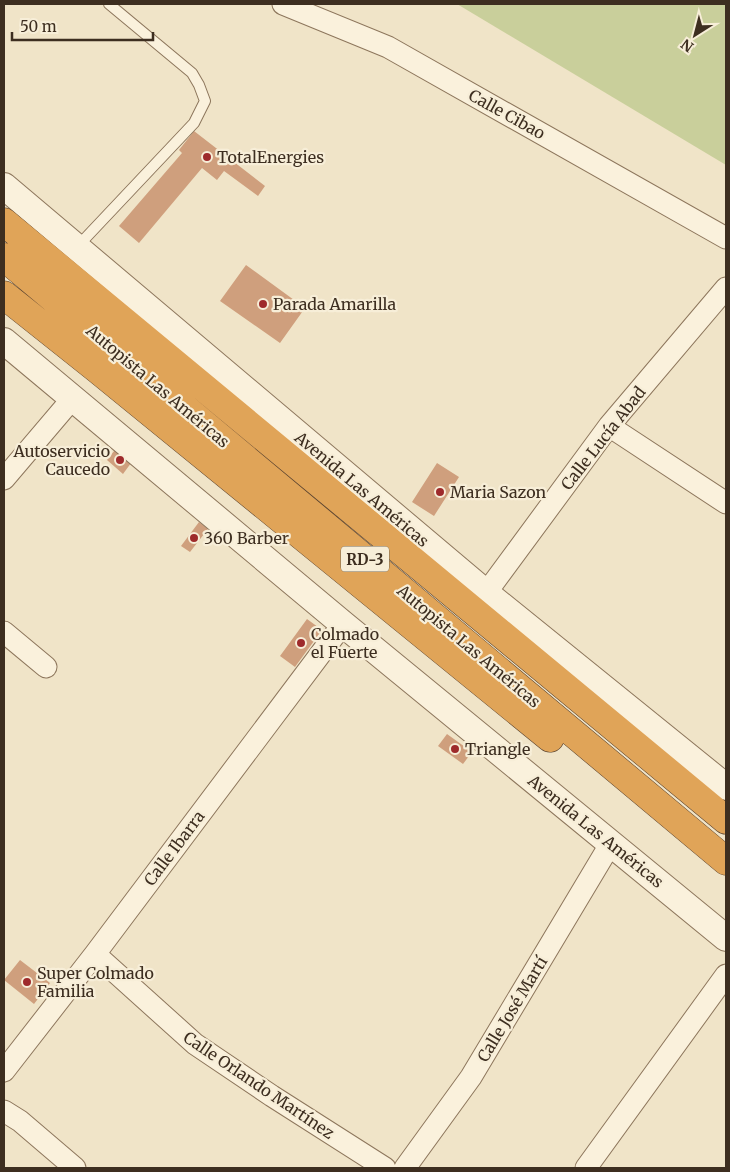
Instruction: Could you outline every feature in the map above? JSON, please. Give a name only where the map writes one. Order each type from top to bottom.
[{"type":"highway","name":"Autopista Las Américas","points":[[4,222],[726,820]]},
{"type":"highway","name":"Autopista Las Américas","points":[[4,257],[726,861]]},
{"type":"highway","points":[[4,295],[726,882]]},
{"type":"street","name":"Calle Cibao","points":[[283,4],[388,47],[726,238]]},
{"type":"street","name":"Avenida Las Américas","points":[[4,186],[486,593],[726,787]]},
{"type":"street","name":"Calle Lucía Abad","points":[[486,593],[609,426],[726,288]]},
{"type":"street","name":"Avenida Las Américas","points":[[4,341],[343,624],[726,938]]},
{"type":"street","points":[[6,473],[72,399]]},
{"type":"street","points":[[609,426],[726,504]]},
{"type":"street","name":"Calle Ibarra","points":[[4,1071],[95,954],[343,624]]},
{"type":"street","points":[[4,632],[46,667]]},
{"type":"street","name":"Calle José Martí","points":[[405,1168],[471,1077],[611,843]]},
{"type":"street","name":"Calle Orlando Martínez","points":[[95,954],[195,1044],[384,1168]]},
{"type":"street","points":[[586,1168],[726,975]]},
{"type":"street","points":[[4,1111],[20,1121],[75,1168]]},
{"type":"lane","points":[[76,248],[194,123],[204,101],[200,85],[192,73],[108,4]]},
{"type":"green space","points":[[457,4],[726,4],[726,165]]},
{"type":"building","points":[[194,131],[265,186],[258,196],[224,171],[217,180],[202,168],[139,243],[119,226],[182,153],[179,150]]},
{"type":"building","name":"Parada Amarilla","points":[[246,265],[305,308],[280,343],[220,301]]},
{"type":"building","name":"Autoservicio Caucedo","points":[[118,446],[134,459],[123,474],[107,460]]},
{"type":"building","points":[[437,463],[459,477],[434,516],[412,502]]},
{"type":"building","name":"360 Barber","points":[[199,522],[208,529],[190,552],[181,546]]},
{"type":"building","name":"Colmado el Fuerte","points":[[307,619],[322,630],[295,667],[280,656]]},
{"type":"building","name":"Triangle","points":[[447,734],[472,752],[463,764],[438,746]]},
{"type":"building","name":"Super Colmado Familia","points":[[20,960],[50,983],[34,1004],[4,980]]},
{"type":"place","name":"TotalEnergies","points":[[207,157]]},
{"type":"place","name":"Parada Amarilla","points":[[263,304]]},
{"type":"place","name":"Autoservicio Caucedo","points":[[120,460]]},
{"type":"place","name":"Maria Sazon","points":[[440,492]]},
{"type":"place","name":"360 Barber","points":[[194,538]]},
{"type":"place","name":"Colmado el Fuerte","points":[[301,643]]},
{"type":"place","name":"Triangle","points":[[455,749]]},
{"type":"place","name":"Super Colmado Familia","points":[[27,982]]}]
